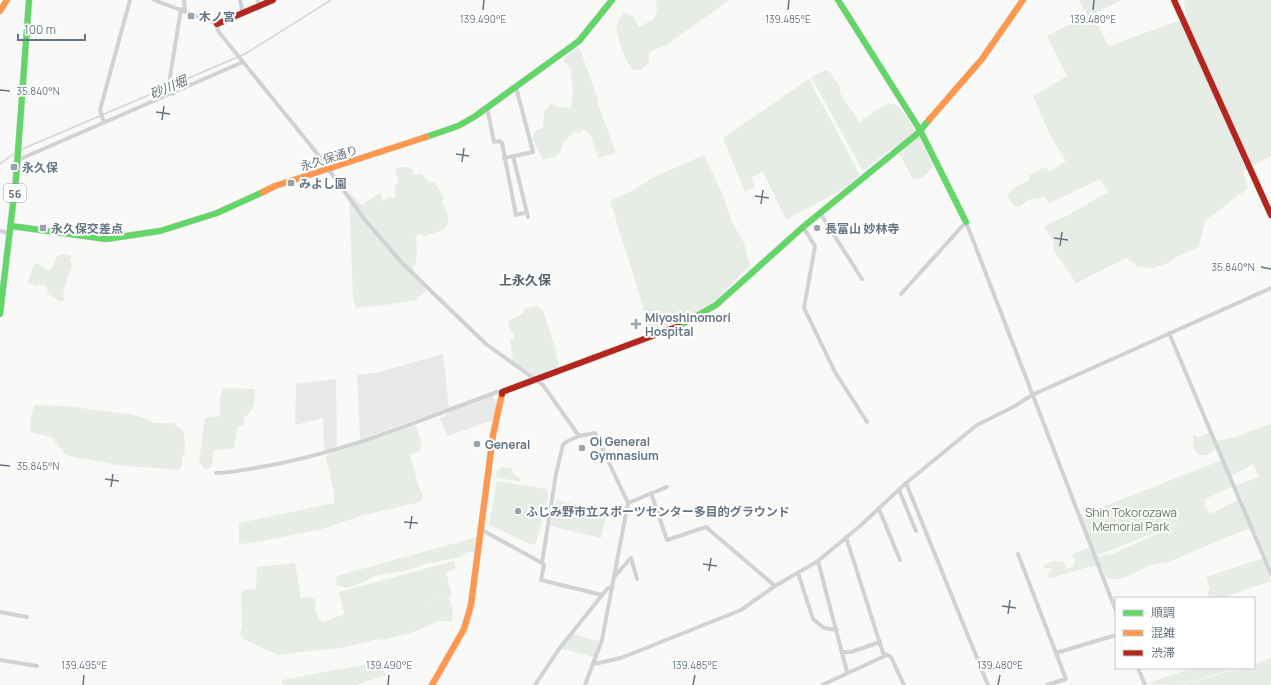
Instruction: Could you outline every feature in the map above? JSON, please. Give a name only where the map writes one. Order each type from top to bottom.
[{"type":"street","points":[[0,11],[7,0]]},
{"type":"street","name":"56","points":[[0,314],[18,159],[29,0]]},
{"type":"street","points":[[104,123],[100,114],[130,0]]},
{"type":"street","points":[[154,0],[217,24],[243,14],[259,3],[273,0]]},
{"type":"street","points":[[173,93],[169,84],[184,0]]},
{"type":"street","points":[[240,0],[243,14]]},
{"type":"street","name":"永久保通り","points":[[0,231],[10,230],[106,239],[160,231],[217,213],[275,186],[458,126],[487,108],[579,41],[612,0]]},
{"type":"street","points":[[838,0],[920,130],[966,222],[1005,319],[1032,395],[1115,608]]},
{"type":"street","points":[[216,473],[234,472],[296,461],[354,443],[445,413],[497,392],[502,392],[535,378],[691,322],[716,305],[803,227],[920,130],[982,59],[1023,0]]},
{"type":"street","points":[[1174,0],[1271,215]]},
{"type":"street","points":[[217,24],[218,31],[329,169],[365,220],[402,264],[486,344],[535,378],[550,392],[579,436]]},
{"type":"street","points":[[18,159],[173,93],[243,61]]},
{"type":"street","points":[[504,158],[533,152],[516,87]]},
{"type":"street","points":[[487,108],[494,142],[499,141],[502,143],[516,215],[527,212]]},
{"type":"street","points":[[513,156],[528,217]]},
{"type":"street","points":[[820,213],[862,279]]},
{"type":"street","points":[[901,294],[966,222]]},
{"type":"street","points":[[803,227],[816,246],[804,308],[835,372],[867,422]]},
{"type":"street","points":[[594,664],[621,658],[741,610],[775,586],[818,561],[879,509],[906,483],[977,425],[1020,403],[1032,395],[1271,288]]},
{"type":"street","points":[[1169,333],[1271,574]]},
{"type":"street","points":[[432,685],[454,648],[468,620],[478,564],[493,435],[502,392]]},
{"type":"street","points":[[585,685],[602,640],[628,503],[594,433],[579,436],[563,445],[556,474],[542,563],[544,565],[541,580],[602,595]]},
{"type":"street","points":[[906,483],[988,685]]},
{"type":"street","points":[[628,503],[667,487]]},
{"type":"street","points":[[899,490],[916,531]]},
{"type":"street","points":[[651,493],[667,540],[706,527],[775,586]]},
{"type":"street","points":[[879,509],[900,560]]},
{"type":"street","points":[[482,530],[542,563]]},
{"type":"street","points":[[846,537],[883,652],[891,657],[904,685]]},
{"type":"street","points":[[1018,554],[1066,679],[1047,685]]},
{"type":"street","points":[[613,578],[631,558],[637,579]]},
{"type":"street","points":[[818,561],[847,672]]},
{"type":"street","points":[[798,573],[813,619],[824,628],[837,630]]},
{"type":"street","points":[[535,685],[559,649],[607,589],[611,587]]},
{"type":"street","points":[[0,612],[27,617]]},
{"type":"street","points":[[1056,653],[1115,635]]},
{"type":"street","points":[[842,652],[851,652],[880,642]]},
{"type":"street","points":[[822,685],[847,672],[887,655]]},
{"type":"street","points":[[0,660],[37,666]]},
{"type":"street","points":[[1138,669],[1145,685]]},
{"type":"shaded area","points":[[443,354],[449,408],[360,439],[357,375],[379,372]]},
{"type":"shaded area","points":[[336,379],[337,447],[324,452],[323,418],[295,425],[296,384]]},
{"type":"shaded area","points":[[492,395],[495,402],[497,401],[494,420],[447,436],[440,418],[446,416],[447,413]]},
{"type":"green space","points":[[656,0],[729,0],[667,45],[649,52],[649,63],[640,70],[633,70],[624,55],[616,26],[624,12],[633,17],[639,27],[654,19],[657,10]]},
{"type":"green space","points":[[1079,0],[1121,0],[1092,15],[1109,46],[1186,18],[1184,0],[1271,0],[1271,156],[1243,171],[1248,188],[1205,221],[1199,247],[1176,257],[1169,263],[1153,268],[1138,267],[1126,258],[1076,283],[1054,251],[1053,241],[1044,226],[1068,215],[1108,192],[1100,179],[1048,204],[1046,197],[1028,200],[1019,207],[1014,206],[1007,196],[1012,189],[1030,180],[1029,175],[1045,167],[1050,171],[1066,161],[1049,133],[1033,96],[1067,76],[1047,36],[1087,15]]},
{"type":"green space","points":[[579,47],[616,153],[598,158],[591,136],[584,129],[580,133],[574,131],[563,143],[557,157],[543,160],[532,138],[536,130],[543,128],[544,111],[548,109],[549,105],[553,104],[558,107],[571,108],[573,89],[570,67],[563,61],[565,57]]},
{"type":"green space","points":[[826,70],[830,72],[840,87],[840,93],[859,122],[887,104],[894,104],[899,107],[918,135],[933,166],[927,173],[919,179],[913,179],[895,146],[863,171],[811,77]]},
{"type":"green space","points":[[809,79],[860,175],[843,189],[786,220],[763,172],[751,177],[755,187],[745,192],[723,138]]},
{"type":"green space","points":[[704,155],[722,193],[733,224],[744,243],[750,265],[714,303],[698,316],[661,331],[654,331],[648,328],[640,296],[610,201],[632,191],[652,178]]},
{"type":"green space","points":[[409,167],[413,170],[413,175],[421,174],[429,182],[434,182],[444,197],[442,203],[448,216],[446,227],[443,230],[424,237],[421,233],[415,237],[417,248],[416,261],[413,269],[415,278],[426,290],[416,300],[356,308],[353,297],[349,192],[362,205],[381,192],[383,201],[388,197],[395,198],[395,185],[399,182],[395,172],[397,168]]},
{"type":"green space","points":[[63,254],[72,256],[70,261],[72,265],[63,292],[64,301],[59,301],[48,294],[47,288],[43,284],[36,286],[28,282],[34,264],[38,263],[46,270],[51,270],[57,256]]},
{"type":"green space","points":[[537,306],[543,310],[559,365],[558,368],[536,377],[513,361],[510,339],[514,338],[513,333],[508,327],[509,320],[523,314],[524,309]]},
{"type":"green space","points":[[223,388],[255,389],[254,406],[244,418],[244,425],[238,426],[234,448],[214,450],[212,465],[210,468],[205,469],[199,462],[205,418],[220,416],[220,398]]},
{"type":"green space","points":[[34,405],[65,406],[128,414],[142,417],[154,423],[173,423],[184,432],[185,452],[181,458],[183,462],[179,470],[117,465],[66,455],[51,437],[30,432]]},
{"type":"green space","name":"Shin Tokorozawa Memorial Park","points":[[1271,424],[1271,568],[1254,529],[1245,530],[1168,562],[1148,566],[1129,576],[1117,579],[1110,579],[1106,577],[1102,567],[1092,566],[1051,578],[1047,576],[1052,568],[1044,568],[1044,564],[1056,561],[1064,562],[1066,569],[1073,567],[1075,562],[1072,554],[1088,548],[1095,557],[1115,553],[1180,523],[1095,556],[1080,516],[1222,460],[1233,487],[1200,501],[1206,499],[1205,507],[1210,514],[1238,500],[1241,504],[1243,501],[1236,485],[1259,477],[1253,464],[1231,476],[1221,451],[1215,449],[1208,455],[1198,455],[1193,446],[1193,433],[1194,436],[1199,437],[1209,433],[1213,440],[1219,440],[1236,438],[1247,432]]},
{"type":"green space","points":[[416,425],[422,445],[420,446],[421,450],[410,455],[422,493],[423,498],[420,502],[360,516],[322,529],[239,544],[239,523],[334,503],[334,494],[326,457],[330,453]]},
{"type":"green space","points":[[502,467],[511,468],[514,474],[520,477],[520,482],[495,477],[497,471]]},
{"type":"green space","name":"ふじみ野市⽴スポーツセンター多⽬的グラウンド","points":[[497,481],[547,489],[548,497],[536,543],[532,545],[489,525]]},
{"type":"green space","points":[[556,500],[607,512],[601,538],[550,526]]},
{"type":"green space","points":[[477,537],[476,552],[467,552],[461,557],[430,563],[403,571],[374,576],[368,580],[347,588],[337,585],[336,576]]},
{"type":"green space","points":[[1263,558],[1271,581],[1224,597],[1210,597],[1207,591],[1210,589],[1206,577]]},
{"type":"green space","points":[[454,561],[456,569],[446,572],[452,596],[419,604],[449,597],[453,611],[452,621],[439,621],[414,632],[383,640],[378,639],[346,647],[278,655],[243,639],[240,633],[242,628],[241,595],[243,590],[256,589],[257,567],[295,563],[301,598],[310,597],[316,600],[315,609],[319,620],[324,622],[344,614],[339,592]]},
{"type":"green space","points":[[573,634],[599,641],[594,657],[562,649]]},
{"type":"green space","points":[[1271,658],[1271,685],[1184,685],[1235,669],[1255,669],[1255,664]]},
{"type":"green space","points":[[378,662],[386,675],[357,685],[282,685],[282,680]]},
{"type":"green space","points":[[1189,669],[1232,669],[1182,685],[1146,684]]},
{"type":"waterway","name":"砂川堀","points":[[20,150],[245,54],[331,0]]},
{"type":"waterway","name":"砂川堀","points":[[0,164],[15,153]]},
{"type":"traffic: fast","points":[[0,314],[16,179],[29,0]]},
{"type":"traffic: fast","points":[[426,137],[458,126],[474,117],[579,41],[612,0]]},
{"type":"traffic: fast","points":[[838,0],[920,130],[966,222]]},
{"type":"traffic: fast","points":[[679,326],[716,305],[803,227],[917,134],[929,120]]},
{"type":"traffic: fast","points":[[11,226],[106,239],[160,231],[217,213],[263,192]]},
{"type":"traffic: slow","points":[[0,11],[7,0]]},
{"type":"traffic: slow","points":[[929,120],[982,59],[1023,0]]},
{"type":"traffic: slow","points":[[263,192],[275,186],[426,137]]},
{"type":"traffic: slow","points":[[432,685],[464,629],[471,605],[493,435],[502,394]]},
{"type":"traffic: jam","points":[[217,24],[273,0]]},
{"type":"traffic: jam","points":[[1174,0],[1271,215]]},
{"type":"traffic: jam","points":[[502,394],[502,392],[679,326]]},
{"type":"place","name":"木ノ宮","points":[[191,16]]},
{"type":"place","name":"永久保","points":[[14,167]]},
{"type":"place","name":"みよし園","points":[[291,183]]},
{"type":"place","name":"永久保交差点","points":[[43,228]]},
{"type":"place","name":"長富山 妙林寺","points":[[817,228]]},
{"type":"place","name":"Miyoshinomori Hospital","points":[[636,324]]},
{"type":"place","name":"General","points":[[477,444]]},
{"type":"place","name":"Oi General Gymnasium","points":[[582,448]]},
{"type":"place","name":"ふじみ野市⽴スポーツセンター多⽬的グラウンド","points":[[518,511]]},
{"type":"district","name":"上永久保","points":[[525,280]]}]
